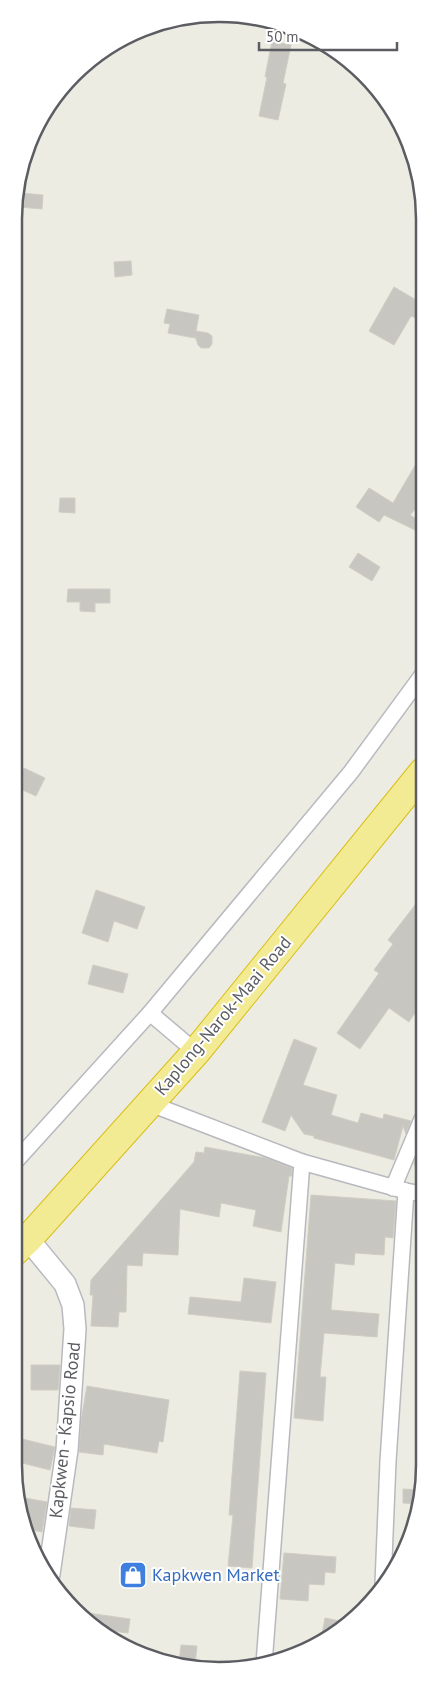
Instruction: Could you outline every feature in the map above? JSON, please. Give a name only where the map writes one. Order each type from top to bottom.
[{"type":"highway","name":"Kaplong-Narok-Maai Road","points":[[22,1245],[196,1052],[416,779]]},
{"type":"street","points":[[22,1154],[150,1013],[351,772],[416,684]]},
{"type":"street","points":[[150,1013],[196,1052]]},
{"type":"street","points":[[151,1104],[302,1162],[416,1193]]},
{"type":"street","points":[[383,1573],[400,1189],[416,1138]]},
{"type":"street","points":[[265,1656],[302,1162]]},
{"type":"street","name":"Kapkwen - Kapsio Road","points":[[22,1247],[65,1284],[72,1305],[75,1328],[67,1450],[50,1565]]},
{"type":"building","points":[[272,41],[291,45],[283,83],[286,84],[278,120],[259,116]]},
{"type":"building","points":[[24,193],[43,195],[42,209],[23,207]]},
{"type":"building","points":[[131,261],[132,275],[115,277],[114,262]]},
{"type":"building","points":[[394,287],[416,300],[416,318],[411,316],[394,345],[369,331]]},
{"type":"building","points":[[167,309],[199,315],[196,331],[208,333],[212,336],[212,344],[209,348],[201,348],[195,336],[195,338],[168,333],[170,324],[164,323]]},
{"type":"building","points":[[416,464],[416,508],[410,515],[416,519],[416,531],[384,515],[379,522],[356,507],[369,488],[393,503]]},
{"type":"building","points":[[60,498],[75,498],[75,513],[59,512]]},
{"type":"building","points":[[358,553],[380,567],[372,581],[349,567]]},
{"type":"building","points":[[68,589],[110,589],[110,603],[95,603],[95,612],[80,611],[80,602],[67,602]]},
{"type":"building","points":[[24,768],[45,778],[36,796],[22,790],[22,773]]},
{"type":"building","points":[[96,890],[145,907],[137,929],[114,921],[108,942],[82,933]]},
{"type":"building","points":[[416,904],[416,1011],[409,1022],[389,1008],[360,1049],[337,1033],[379,973],[374,970],[393,944],[388,940]]},
{"type":"building","points":[[93,965],[128,974],[123,993],[88,984]]},
{"type":"building","points":[[294,1039],[317,1048],[303,1085],[337,1095],[331,1115],[358,1123],[361,1113],[383,1119],[384,1114],[411,1121],[406,1134],[403,1126],[394,1160],[304,1134],[291,1115],[285,1131],[262,1122]]},
{"type":"building","points":[[205,1147],[266,1158],[292,1168],[292,1176],[289,1176],[281,1232],[253,1226],[256,1210],[221,1203],[219,1217],[180,1209],[178,1255],[143,1253],[142,1266],[127,1265],[126,1312],[119,1312],[118,1327],[91,1326],[93,1295],[90,1295],[91,1280],[194,1162],[196,1152],[204,1153]]},
{"type":"building","points":[[311,1195],[396,1201],[393,1238],[385,1237],[384,1255],[355,1253],[354,1265],[335,1263],[331,1310],[379,1314],[377,1337],[324,1333],[320,1377],[326,1377],[323,1421],[294,1418]]},
{"type":"building","points":[[244,1278],[276,1282],[271,1323],[188,1314],[190,1297],[241,1302]]},
{"type":"building","points":[[31,1365],[60,1365],[58,1390],[31,1390]]},
{"type":"building","points":[[240,1371],[266,1373],[252,1568],[228,1566],[233,1515],[229,1515]]},
{"type":"building","points":[[87,1386],[169,1400],[163,1442],[159,1441],[157,1453],[104,1444],[103,1455],[79,1452],[81,1421]]},
{"type":"building","points":[[22,1439],[55,1447],[50,1470],[22,1463]]},
{"type":"building","points":[[403,1489],[415,1490],[413,1504],[403,1503]]},
{"type":"building","points":[[25,1498],[47,1502],[42,1532],[34,1530]]},
{"type":"building","points":[[71,1508],[96,1510],[94,1529],[69,1526]]},
{"type":"building","points":[[284,1553],[336,1557],[335,1573],[325,1572],[324,1585],[309,1584],[308,1601],[280,1599]]},
{"type":"building","points":[[90,1613],[130,1619],[128,1633],[115,1631]]},
{"type":"building","points":[[325,1618],[339,1621],[329,1628],[322,1632]]},
{"type":"building","points":[[181,1645],[197,1646],[196,1660],[180,1658]]},
{"type":"place","name":"Kapkwen Market","points":[[133,1575]]}]
